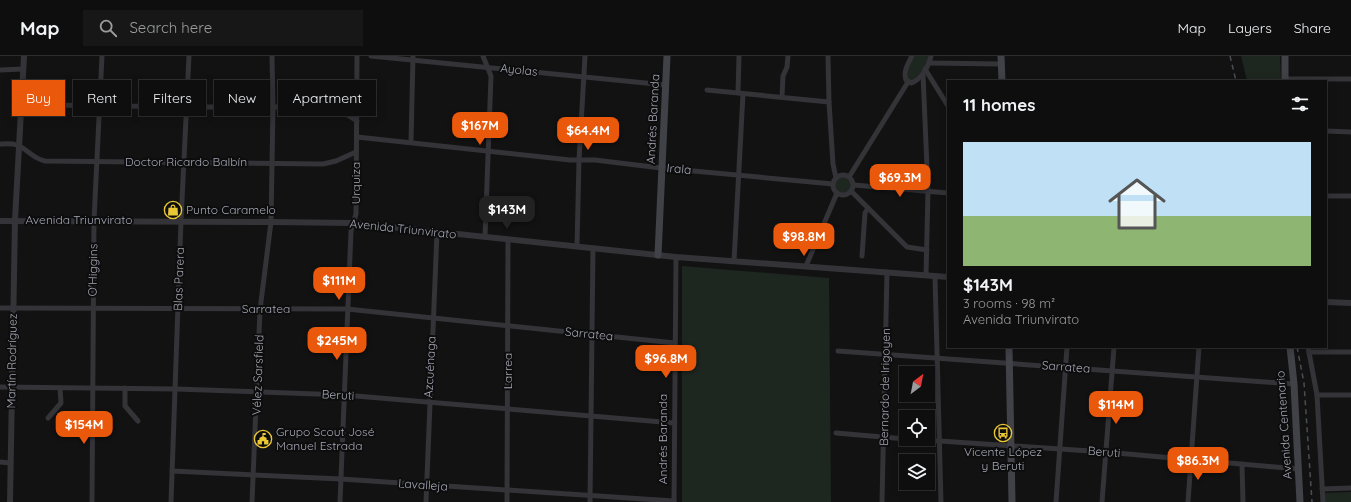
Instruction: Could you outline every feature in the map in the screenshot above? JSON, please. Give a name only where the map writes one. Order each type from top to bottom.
[{"type":"main road","name":"Andrés Baranda","points":[[658,255],[667,56]]},
{"type":"main road","points":[[1285,56],[1285,80]]},
{"type":"main road","points":[[1001,60],[1002,80]]},
{"type":"main road","points":[[1009,348],[1012,502]]},
{"type":"main road","name":"Avenida Centenario","points":[[1290,348],[1294,384],[1300,502]]},
{"type":"street","name":"Martín Rodríguez","points":[[22,80],[24,56]]},
{"type":"street","name":"O'Higgins","points":[[101,80],[102,56]]},
{"type":"street","name":"Blas Parera","points":[[188,80],[189,56]]},
{"type":"street","name":"Vélez Sarsfield","points":[[252,502],[258,391],[260,310],[271,222],[273,107],[272,56]]},
{"type":"street","name":"Urquiza","points":[[340,502],[351,231],[356,214],[357,56]]},
{"type":"street","name":"Ayolas","points":[[371,56],[413,58],[666,86]]},
{"type":"street","points":[[484,56],[491,79],[485,237]]},
{"type":"street","points":[[577,246],[579,160],[585,56]]},
{"type":"street","points":[[734,261],[740,93],[739,56]]},
{"type":"street","points":[[782,97],[783,76],[787,67],[788,56]]},
{"type":"street","points":[[828,56],[833,164],[836,178],[833,184],[837,193],[843,196],[852,192],[854,185],[849,177],[843,175],[836,178]]},
{"type":"street","points":[[908,82],[904,73],[912,56]]},
{"type":"street","points":[[908,82],[917,80],[929,63],[931,56]]},
{"type":"street","points":[[411,142],[413,58]]},
{"type":"street","points":[[929,63],[1001,60]]},
{"type":"street","points":[[0,70],[23,68]]},
{"type":"street","points":[[924,71],[947,105]]},
{"type":"street","points":[[924,71],[928,191],[926,275]]},
{"type":"street","points":[[1285,80],[1351,79]]},
{"type":"street","points":[[849,177],[908,82]]},
{"type":"street","points":[[707,90],[829,102]]},
{"type":"street","points":[[206,107],[332,107],[357,121]]},
{"type":"street","name":"Martín Rodríguez","points":[[10,502],[15,220],[21,116]]},
{"type":"street","name":"O'Higgins","points":[[92,502],[94,220],[99,116]]},
{"type":"street","name":"Blas Parera","points":[[171,502],[181,221],[187,116]]},
{"type":"street","points":[[1327,131],[1351,132]]},
{"type":"street","name":"Irala","points":[[357,137],[488,152],[570,160],[595,160],[661,168],[833,184]]},
{"type":"street","points":[[0,144],[12,144],[19,146]]},
{"type":"street","name":"Doctor Ricardo Balbín","points":[[19,146],[35,158],[45,161],[97,162],[329,163],[356,152]]},
{"type":"street","points":[[854,185],[947,193]]},
{"type":"street","points":[[852,192],[907,247],[927,250]]},
{"type":"street","points":[[806,266],[837,193]]},
{"type":"street","points":[[1327,196],[1351,196]]},
{"type":"street","points":[[862,256],[865,213],[868,208]]},
{"type":"street","name":"Avenida Triunvirato","points":[[0,221],[94,220],[353,224],[676,257],[947,277]]},
{"type":"street","name":"Azcuénaga","points":[[426,502],[437,232]]},
{"type":"street","name":"Larrea","points":[[507,502],[508,240]]},
{"type":"street","points":[[590,499],[593,248]]},
{"type":"street","name":"Andrés Baranda","points":[[674,502],[676,257]]},
{"type":"street","name":"Bernardo de Irigoyen","points":[[882,502],[887,272]]},
{"type":"street","points":[[935,276],[941,502]]},
{"type":"street","points":[[1327,302],[1351,303]]},
{"type":"street","name":"Sarratea","points":[[0,308],[178,308],[260,310],[347,309],[675,343]]},
{"type":"street","points":[[1056,502],[1067,348]]},
{"type":"street","points":[[1102,502],[1114,348]]},
{"type":"street","points":[[1188,502],[1199,348]]},
{"type":"street","points":[[1323,502],[1317,395],[1309,349],[1351,352]]},
{"type":"street","name":"Sarratea","points":[[838,351],[1294,384]]},
{"type":"street","name":"Beruti","points":[[0,387],[176,389],[344,395],[674,423]]},
{"type":"street","points":[[48,418],[60,403],[60,388]]},
{"type":"street","points":[[125,388],[125,406],[138,421]]},
{"type":"street","points":[[1317,395],[1351,395]]},
{"type":"street","points":[[836,433],[899,438]]},
{"type":"street","name":"Beruti","points":[[935,441],[1105,452],[1298,469]]},
{"type":"street","points":[[0,462],[10,463]]},
{"type":"street","points":[[1242,464],[1243,502]]},
{"type":"street","name":"Lavalleja","points":[[172,471],[340,479],[507,491],[590,499],[674,502]]},
{"type":"street","points":[[1322,490],[1351,488]]},
{"type":"shaded area","points":[[915,56],[929,56],[927,63],[921,72],[913,80],[909,81],[907,77],[908,67]]},
{"type":"shaded area","points":[[1241,56],[1280,56],[1281,80],[1247,80]]},
{"type":"shaded area","points":[[840,177],[846,177],[851,182],[849,191],[846,193],[840,193],[835,188],[835,182]]},
{"type":"shaded area","points":[[682,266],[829,278],[831,502],[682,502]]},
{"type":"shaded area","points":[[1351,492],[1351,502],[1324,502],[1324,493]]},
{"type":"railway","points":[[1230,56],[1236,80]]},
{"type":"railway","points":[[1297,348],[1304,383],[1312,502]]},
{"type":"place","name":"Punto Caramelo","points":[[173,210]]},
{"type":"place","name":"Vicente López y Beruti","points":[[1003,433]]},
{"type":"place","name":"Grupo Scout José Manuel Estrada","points":[[263,439]]}]
